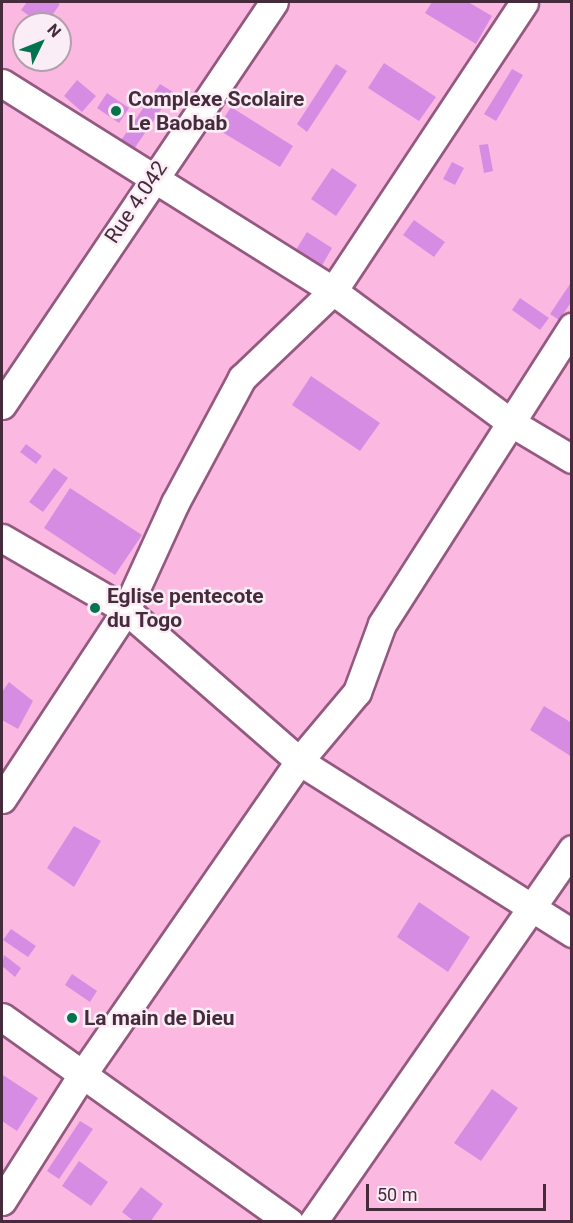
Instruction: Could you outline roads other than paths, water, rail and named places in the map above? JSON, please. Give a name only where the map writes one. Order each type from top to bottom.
[{"type":"street","name":"Rue 4.042","points":[[2,405],[152,178],[273,2]]},
{"type":"street","points":[[2,799],[126,610],[176,503],[242,378],[333,291],[524,2]]},
{"type":"street","points":[[2,83],[333,291],[510,422],[572,459]]},
{"type":"street","points":[[2,1201],[84,1072],[299,761],[357,692],[382,624],[572,327]]},
{"type":"street","points":[[2,538],[126,610],[299,761],[572,933]]},
{"type":"street","points":[[313,1221],[572,849]]},
{"type":"street","points":[[2,1017],[84,1072],[289,1221]]},
{"type":"place","name":"Complexe Scolaire Le Baobab","points":[[116,111]]},
{"type":"place","name":"Eglise pentecote du Togo","points":[[95,608]]},
{"type":"place","name":"La main de Dieu","points":[[72,1018]]}]
